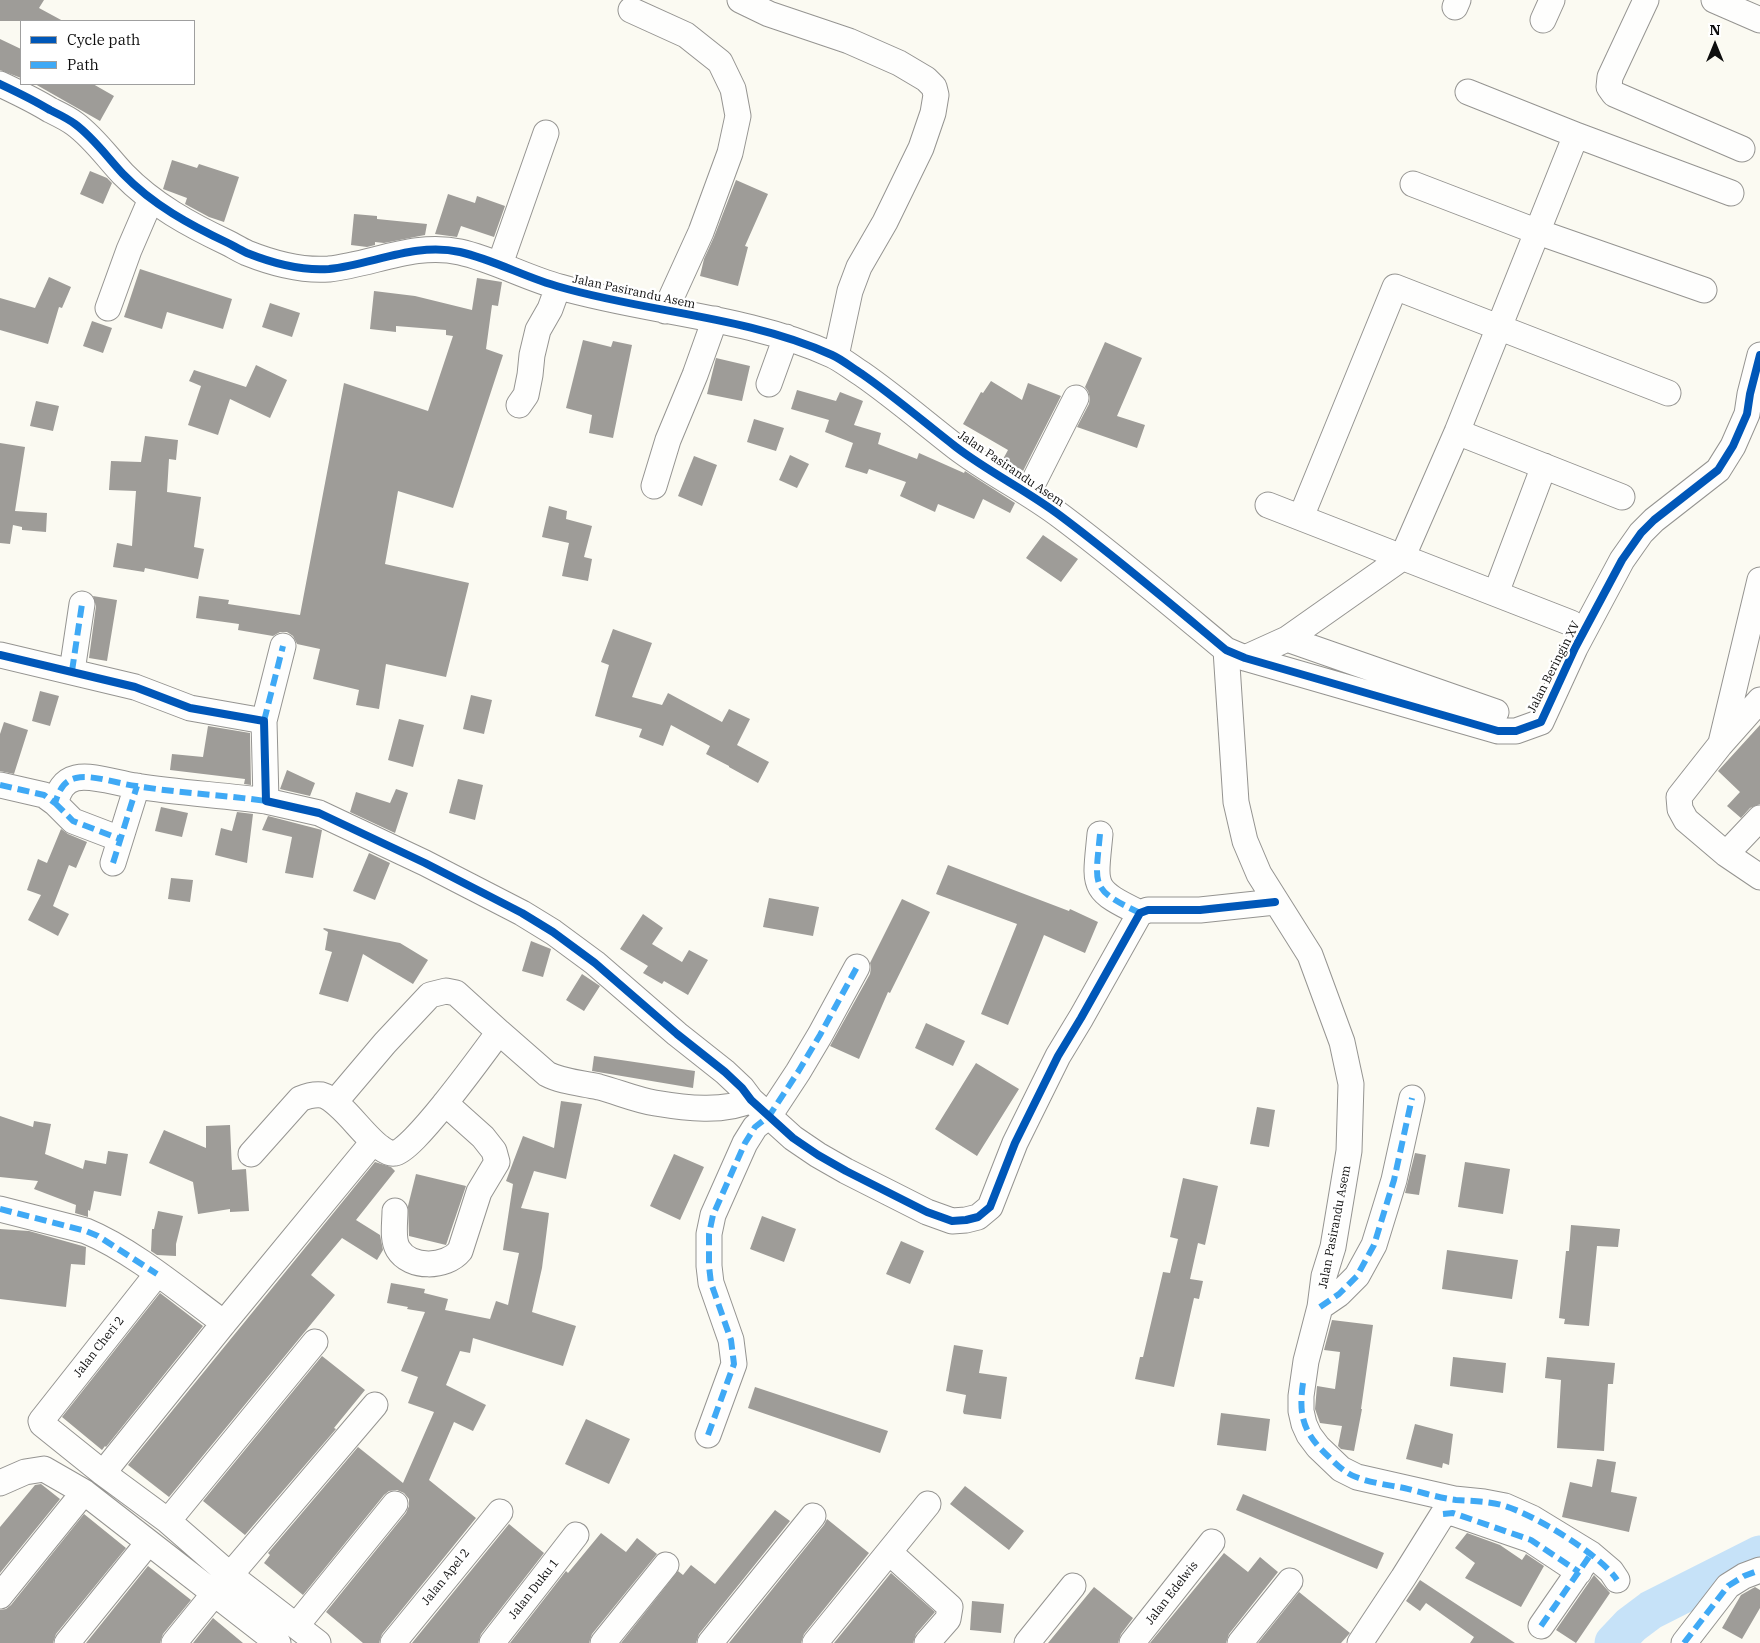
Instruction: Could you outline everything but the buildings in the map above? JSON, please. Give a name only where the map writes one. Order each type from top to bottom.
[{"type":"street","points":[[740,0],[769,14],[849,40],[899,63],[926,79],[934,87],[936,95],[933,113],[921,148],[885,222],[857,273],[850,291],[836,356]]},
{"type":"street","points":[[1646,0],[1612,70],[1609,82],[1610,90],[1614,94],[1742,149]]},
{"type":"street","points":[[1714,0],[1760,20]]},
{"type":"street","points":[[644,9],[686,34],[720,62],[732,89],[738,116],[730,153],[701,232],[665,311]]},
{"type":"street","name":"Jalan Pasirandu Asem","points":[[0,84],[31,98],[73,122],[150,199],[193,227],[247,253],[297,268],[328,269],[410,251],[441,249],[461,252],[500,264],[558,287],[665,311],[715,319],[786,337],[836,356],[887,392],[958,449],[1028,492],[1236,654],[1236,802],[1244,841],[1259,874],[1275,902],[1310,956],[1342,1042],[1351,1084],[1349,1151],[1340,1208],[1324,1276],[1320,1307],[1306,1362],[1301,1396],[1301,1411],[1304,1424],[1309,1435],[1330,1459],[1357,1478],[1454,1499],[1505,1506],[1532,1518],[1585,1563],[1611,1571],[1617,1580]]},
{"type":"street","points":[[1468,92],[1731,193]]},
{"type":"street","points":[[500,264],[546,133]]},
{"type":"street","points":[[1236,654],[1287,639],[1402,558],[1457,432],[1576,135]]},
{"type":"street","points":[[1413,184],[1538,232],[1704,290]]},
{"type":"street","points":[[108,308],[150,199]]},
{"type":"street","points":[[1301,517],[1394,287],[1397,286],[1668,394]]},
{"type":"street","points":[[518,405],[526,395],[538,330],[550,309],[558,287]]},
{"type":"street","points":[[654,486],[668,440],[695,375],[715,319]]},
{"type":"street","points":[[769,384],[786,337]]},
{"type":"street","name":"Jalan Beringin XV","points":[[1236,654],[1498,731],[1516,731],[1541,722],[1575,648],[1622,560],[1641,533],[1654,520],[1718,470],[1734,446],[1755,397],[1760,355]]},
{"type":"street","points":[[1028,492],[1076,398]]},
{"type":"street","points":[[1457,432],[1622,497]]},
{"type":"street","points":[[1496,593],[1544,466]]},
{"type":"street","points":[[1268,505],[1572,623]]},
{"type":"street","points":[[1720,745],[1755,619],[1760,580]]},
{"type":"street","points":[[72,671],[82,604]]},
{"type":"street","points":[[1287,639],[1496,712]]},
{"type":"street","points":[[266,801],[264,721],[283,646]]},
{"type":"street","points":[[0,654],[135,687],[190,708],[264,721]]},
{"type":"street","points":[[1760,700],[1720,745],[1679,797],[1680,809],[1686,820],[1726,854],[1760,877]]},
{"type":"street","points":[[55,803],[60,790],[66,782],[88,777],[137,786],[266,801],[319,813],[425,863],[522,913],[553,932],[595,963],[677,1034],[725,1072],[793,1138],[818,1155],[927,1212],[952,1221],[978,1217],[990,1207],[1015,1143],[1058,1056],[1086,1011],[1140,913],[1148,910],[1200,910],[1275,902]]},
{"type":"street","points":[[0,785],[44,795],[73,821],[120,839]]},
{"type":"street","points":[[113,863],[137,786]]},
{"type":"street","points":[[1726,854],[1760,818]]},
{"type":"street","points":[[1100,834],[1096,876],[1101,890],[1114,901],[1140,913]]},
{"type":"street","points":[[708,1435],[734,1364],[731,1340],[711,1283],[708,1253],[709,1234],[714,1215],[745,1143],[755,1127],[760,1108],[820,1035],[857,968]]},
{"type":"street","points":[[335,1102],[385,1043],[430,995],[446,991],[456,993],[547,1074],[555,1078],[601,1088],[654,1103],[716,1109],[739,1106],[760,1108]]},
{"type":"street","points":[[251,1154],[300,1099],[311,1095],[323,1096],[335,1102],[373,1142],[387,1152],[396,1153],[413,1140],[445,1103],[499,1032]]},
{"type":"street","points":[[1320,1307],[1339,1294],[1357,1276],[1374,1245],[1394,1180],[1412,1098]]},
{"type":"street","points":[[395,1211],[395,1242],[398,1250],[405,1257],[414,1261],[434,1264],[448,1261],[460,1251],[478,1192],[497,1162],[494,1151],[483,1136],[445,1103]]},
{"type":"street","points":[[287,1635],[230,1575],[168,1521],[103,1473],[224,1322],[373,1142]]},
{"type":"street","points":[[0,1210],[86,1231],[98,1236],[224,1322]]},
{"type":"street","name":"Jalan Cheri 2","points":[[103,1473],[44,1426],[41,1420],[156,1274]]},
{"type":"street","points":[[168,1521],[315,1342]]},
{"type":"street","points":[[174,1643],[375,1405]]},
{"type":"street","points":[[0,1483],[25,1472],[44,1469],[84,1492],[214,1594],[287,1635],[318,1643]]},
{"type":"street","points":[[0,1596],[84,1492]]},
{"type":"street","points":[[287,1635],[395,1504]]},
{"type":"street","points":[[815,1643],[928,1504]]},
{"type":"street","name":"Jalan Apel 2","points":[[392,1643],[500,1512]]},
{"type":"street","points":[[1360,1643],[1443,1514],[1453,1513],[1531,1540],[1585,1563],[1541,1626]]},
{"type":"street","points":[[710,1643],[812,1516]]},
{"type":"street","name":"Jalan Duku 1","points":[[492,1643],[576,1536]]},
{"type":"street","points":[[67,1643],[148,1542]]},
{"type":"street","name":"Jalan Edelwis","points":[[1132,1643],[1212,1542]]},
{"type":"street","points":[[889,1552],[950,1606],[948,1619],[938,1639]]},
{"type":"street","points":[[603,1643],[666,1565]]},
{"type":"street","points":[[1684,1643],[1728,1586],[1744,1576],[1760,1570]]},
{"type":"street","points":[[1240,1643],[1290,1581]]},
{"type":"street","points":[[1027,1643],[1073,1586]]},
{"type":"waterway","points":[[1614,1643],[1631,1625],[1651,1610],[1760,1555]]},
{"type":"marked path","points":[[72,671],[82,604]]},
{"type":"marked path","points":[[264,721],[283,646]]},
{"type":"marked path","points":[[0,785],[44,795],[55,803],[60,791],[68,781],[82,777],[98,778],[129,785],[266,801]]},
{"type":"marked path","points":[[113,863],[137,786]]},
{"type":"marked path","points":[[55,803],[73,821],[120,839]]},
{"type":"marked path","points":[[1100,834],[1097,865],[1099,884],[1112,898],[1140,913]]},
{"type":"marked path","points":[[708,1435],[734,1364],[731,1340],[711,1283],[709,1234],[713,1215],[745,1143],[755,1127],[769,1116],[798,1072],[857,967]]},
{"type":"marked path","points":[[1320,1307],[1339,1294],[1357,1276],[1374,1245],[1394,1180],[1412,1098]]},
{"type":"marked path","points":[[0,1209],[86,1231],[98,1236],[157,1274]]},
{"type":"marked path","points":[[1303,1383],[1301,1406],[1308,1432],[1320,1449],[1348,1473],[1368,1481],[1443,1498],[1480,1501],[1505,1506],[1532,1518],[1566,1537],[1596,1559],[1617,1580]]},
{"type":"marked path","points":[[1443,1514],[1453,1513],[1531,1540],[1579,1572]]},
{"type":"marked path","points":[[1541,1626],[1591,1554]]},
{"type":"marked path","points":[[1684,1643],[1728,1586],[1744,1576],[1760,1570]]},
{"type":"cycle path","points":[[0,84],[32,99],[82,129],[123,174],[159,205],[244,252],[267,260],[287,266],[329,269],[411,252],[427,250],[460,252],[560,287],[594,296],[732,323],[799,342],[832,355],[874,383],[956,447],[1062,517],[1226,650],[1245,658],[1498,731],[1516,731],[1541,722],[1575,648],[1622,560],[1641,533],[1654,520],[1718,470],[1733,446],[1747,414],[1760,355]]},
{"type":"cycle path","points":[[0,655],[135,687],[190,708],[264,721],[266,801],[319,813],[425,863],[522,913],[553,932],[595,963],[677,1034],[725,1072],[742,1088],[751,1100],[793,1138],[846,1171],[927,1212],[952,1221],[978,1217],[990,1207],[1015,1143],[1058,1056],[1140,913],[1148,910],[1200,910],[1275,902]]}]
